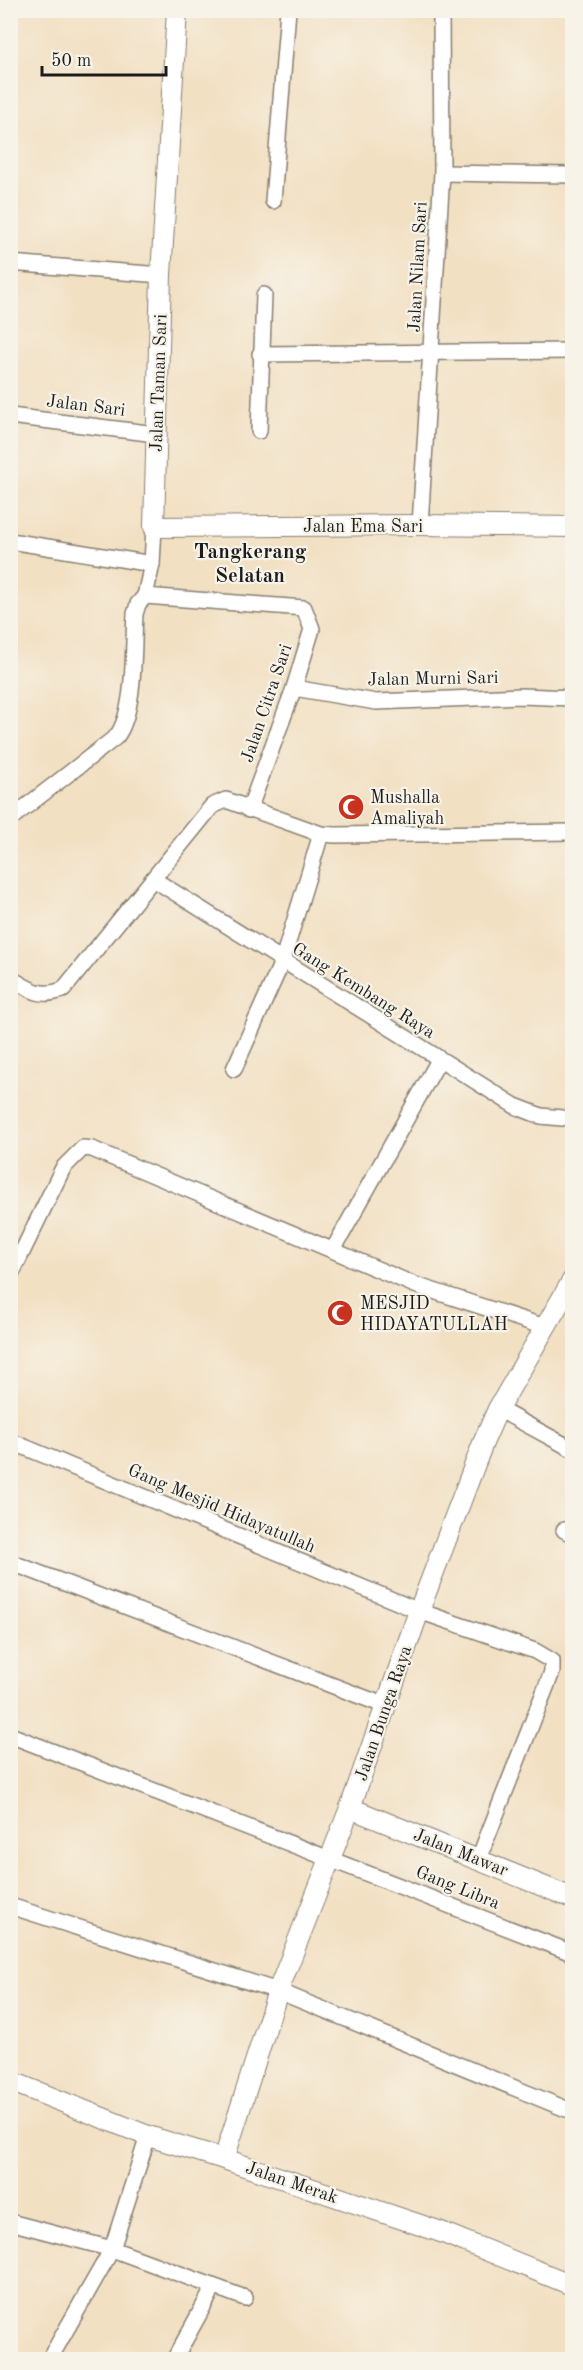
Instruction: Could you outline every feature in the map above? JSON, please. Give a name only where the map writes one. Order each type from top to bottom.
[{"type":"street","points":[[273,201],[288,10]]},
{"type":"street","name":"Jalan Nilam Sari","points":[[420,525],[442,173],[441,10]]},
{"type":"street","name":"Jalan Taman Sari","points":[[10,819],[116,737],[124,728],[129,701],[135,614],[138,604],[145,596],[152,564],[161,275],[177,11]]},
{"type":"street","points":[[442,173],[573,175]]},
{"type":"street","points":[[10,263],[161,275]]},
{"type":"street","points":[[259,431],[260,354],[264,295]]},
{"type":"street","points":[[260,354],[573,351]]},
{"type":"street","name":"Jalan Sari","points":[[10,416],[156,434]]},
{"type":"street","name":"Jalan Ema Sari","points":[[154,527],[420,525],[573,527]]},
{"type":"street","points":[[10,541],[152,564]]},
{"type":"street","name":"Jalan Citra Sari","points":[[145,596],[304,608],[312,628],[294,688],[249,810]]},
{"type":"street","name":"Jalan Murni Sari","points":[[294,688],[376,702],[521,696],[573,698]]},
{"type":"street","points":[[10,978],[34,992],[49,995],[63,990],[212,806],[226,800],[321,834],[573,832]]},
{"type":"street","points":[[234,1069],[282,962],[321,834]]},
{"type":"street","name":"Gang Kembang Raya","points":[[153,879],[515,1106],[541,1116],[562,1118]]},
{"type":"street","points":[[333,1250],[439,1059]]},
{"type":"street","points":[[10,1277],[63,1168],[83,1148],[92,1149],[146,1174],[238,1208],[415,1285],[545,1327]]},
{"type":"street","name":"Jalan Bunga Raya","points":[[224,2159],[278,1991],[350,1808],[419,1611],[498,1409],[573,1281]]},
{"type":"street","points":[[498,1409],[573,1449]]},
{"type":"street","name":"Gang Mesjid Hidayatullah","points":[[10,1441],[419,1611],[535,1651],[554,1664],[479,1858]]},
{"type":"street","points":[[10,1562],[386,1706]]},
{"type":"street","name":"Gang Libra","points":[[10,1736],[329,1857],[573,1953]]},
{"type":"street","name":"Jalan Mawar","points":[[350,1808],[479,1858],[573,1898]]},
{"type":"street","points":[[10,1906],[278,1991],[566,2109]]},
{"type":"street","name":"Jalan Merak","points":[[10,2081],[148,2136],[224,2159],[441,2232],[573,2285]]},
{"type":"street","points":[[49,2360],[112,2249],[148,2136]]},
{"type":"street","points":[[10,2222],[112,2249],[245,2298]]},
{"type":"street","points":[[174,2360],[214,2287]]},
{"type":"place","name":"Mushalla Amaliyah","points":[[351,807]]},
{"type":"place","name":"MESJID HIDAYATULLAH","points":[[340,1313]]},
{"type":"district","name":"Tangkerang Selatan","points":[[250,563]]}]
